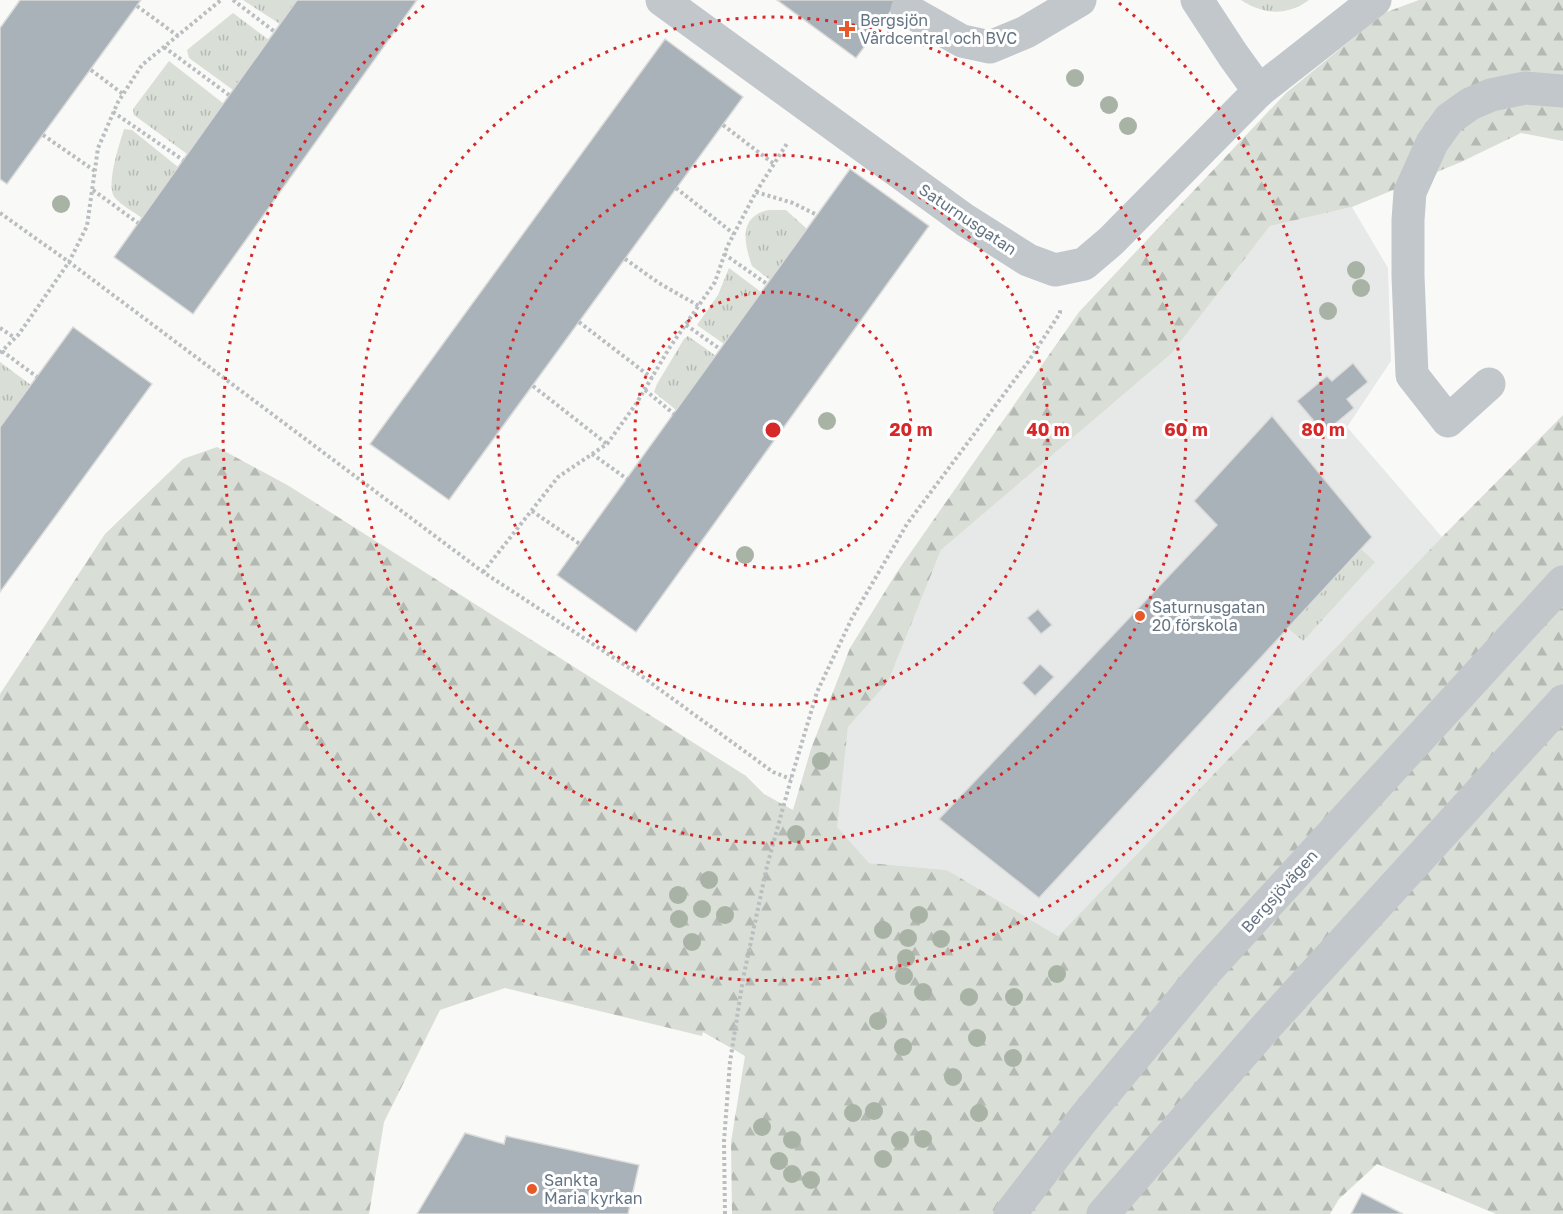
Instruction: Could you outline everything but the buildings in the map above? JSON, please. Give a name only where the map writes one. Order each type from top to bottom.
[{"type":"street","name":"Saturnusgatan","points":[[662,0],[965,219],[1028,260],[1055,270]]},
{"type":"street","points":[[906,10],[962,41],[990,47],[1026,32],[1080,0]]},
{"type":"street","points":[[1197,0],[1259,91]]},
{"type":"street","points":[[1055,270],[1084,264],[1111,241],[1259,91],[1375,0]]},
{"type":"street","points":[[1490,384],[1448,421],[1412,375],[1408,231],[1410,192],[1432,143],[1449,119],[1470,104],[1491,95],[1525,88],[1563,91]]},
{"type":"street","name":"Bergsjövägen","points":[[1010,1214],[1084,1118],[1207,970],[1563,582]]},
{"type":"street","points":[[1103,1214],[1264,1029],[1563,701]]},
{"type":"path","points":[[37,377],[1,352],[15,338],[69,262],[87,225],[98,148],[113,112],[142,65],[221,0]]},
{"type":"path","points":[[233,0],[274,32]]},
{"type":"path","points":[[137,6],[178,36]]},
{"type":"path","points":[[165,47],[229,96]]},
{"type":"path","points":[[90,70],[123,94]]},
{"type":"path","points":[[483,572],[558,477],[607,444],[715,282],[724,254],[756,192],[811,106]]},
{"type":"path","points":[[113,112],[183,160]]},
{"type":"path","points":[[723,124],[774,164]]},
{"type":"path","points":[[43,135],[95,171]]},
{"type":"path","points":[[676,188],[734,234]]},
{"type":"path","points":[[92,190],[138,223]]},
{"type":"path","points":[[756,192],[793,203],[817,215]]},
{"type":"path","points":[[0,213],[69,262],[483,572],[640,675],[774,772],[791,779]]},
{"type":"path","points":[[724,254],[767,284]]},
{"type":"path","points":[[625,259],[658,283],[699,306]]},
{"type":"path","points":[[725,1214],[724,1141],[730,1062],[743,979],[768,866],[817,692],[852,618],[907,524],[1028,362],[1060,313],[1055,270]]},
{"type":"path","points":[[579,322],[652,378]]},
{"type":"path","points":[[686,325],[720,349]]},
{"type":"path","points":[[0,328],[15,338]]},
{"type":"path","points":[[532,386],[607,444]]},
{"type":"path","points":[[645,390],[674,414]]},
{"type":"path","points":[[592,454],[627,479]]},
{"type":"path","points":[[532,511],[580,544]]},
{"type":"shaded area","name":"Saturnusgatan 20 förskola","points":[[1352,207],[1388,268],[1391,361],[1347,427],[1442,537],[1058,936],[947,870],[869,863],[836,827],[848,727],[888,682],[941,550],[1171,354],[1270,226]]},
{"type":"green space","points":[[243,0],[297,0],[280,24]]},
{"type":"green space","points":[[1241,0],[1309,0],[1292,9],[1275,12],[1258,9]]},
{"type":"green space","points":[[1419,0],[1563,0],[1563,141],[1521,133],[1461,162],[1352,207],[1270,226],[1171,354],[941,550],[888,682],[848,727],[837,827],[869,863],[947,870],[1058,936],[1442,537],[1563,415],[1563,1214],[1496,1214],[1377,1164],[1339,1199],[1330,1214],[732,1214],[731,1142],[745,1056],[703,1032],[702,1036],[505,988],[440,1010],[384,1122],[369,1214],[0,1214],[0,694],[105,534],[183,459],[217,447],[289,486],[746,776],[764,794],[793,810],[811,749],[850,648],[897,572],[1079,312],[1286,93],[1384,13]]},
{"type":"green space","points":[[233,13],[269,40],[233,90],[189,58],[187,50]]},
{"type":"green space","points":[[169,61],[224,104],[187,154],[134,115],[133,109]]},
{"type":"green space","points":[[124,129],[132,130],[178,167],[142,218],[118,201],[112,192],[112,174]]},
{"type":"green space","points":[[769,210],[786,210],[807,229],[770,280],[752,266],[746,240],[748,224],[752,218]]},
{"type":"green space","points":[[729,268],[761,292],[724,344],[697,325],[718,295]]},
{"type":"green space","points":[[688,336],[716,356],[676,410],[654,392],[684,339]]},
{"type":"green space","points":[[0,362],[31,385],[0,427]]},
{"type":"green space","points":[[1361,549],[1375,562],[1303,641],[1288,628]]},
{"type":"place","name":"Bergsjön Vårdcentral och BVC","points":[[847,29]]},
{"type":"place","name":"Saturnusgatan 20 förskola","points":[[1140,616]]},
{"type":"place","name":"Sankta Maria kyrkan","points":[[532,1189]]}]
